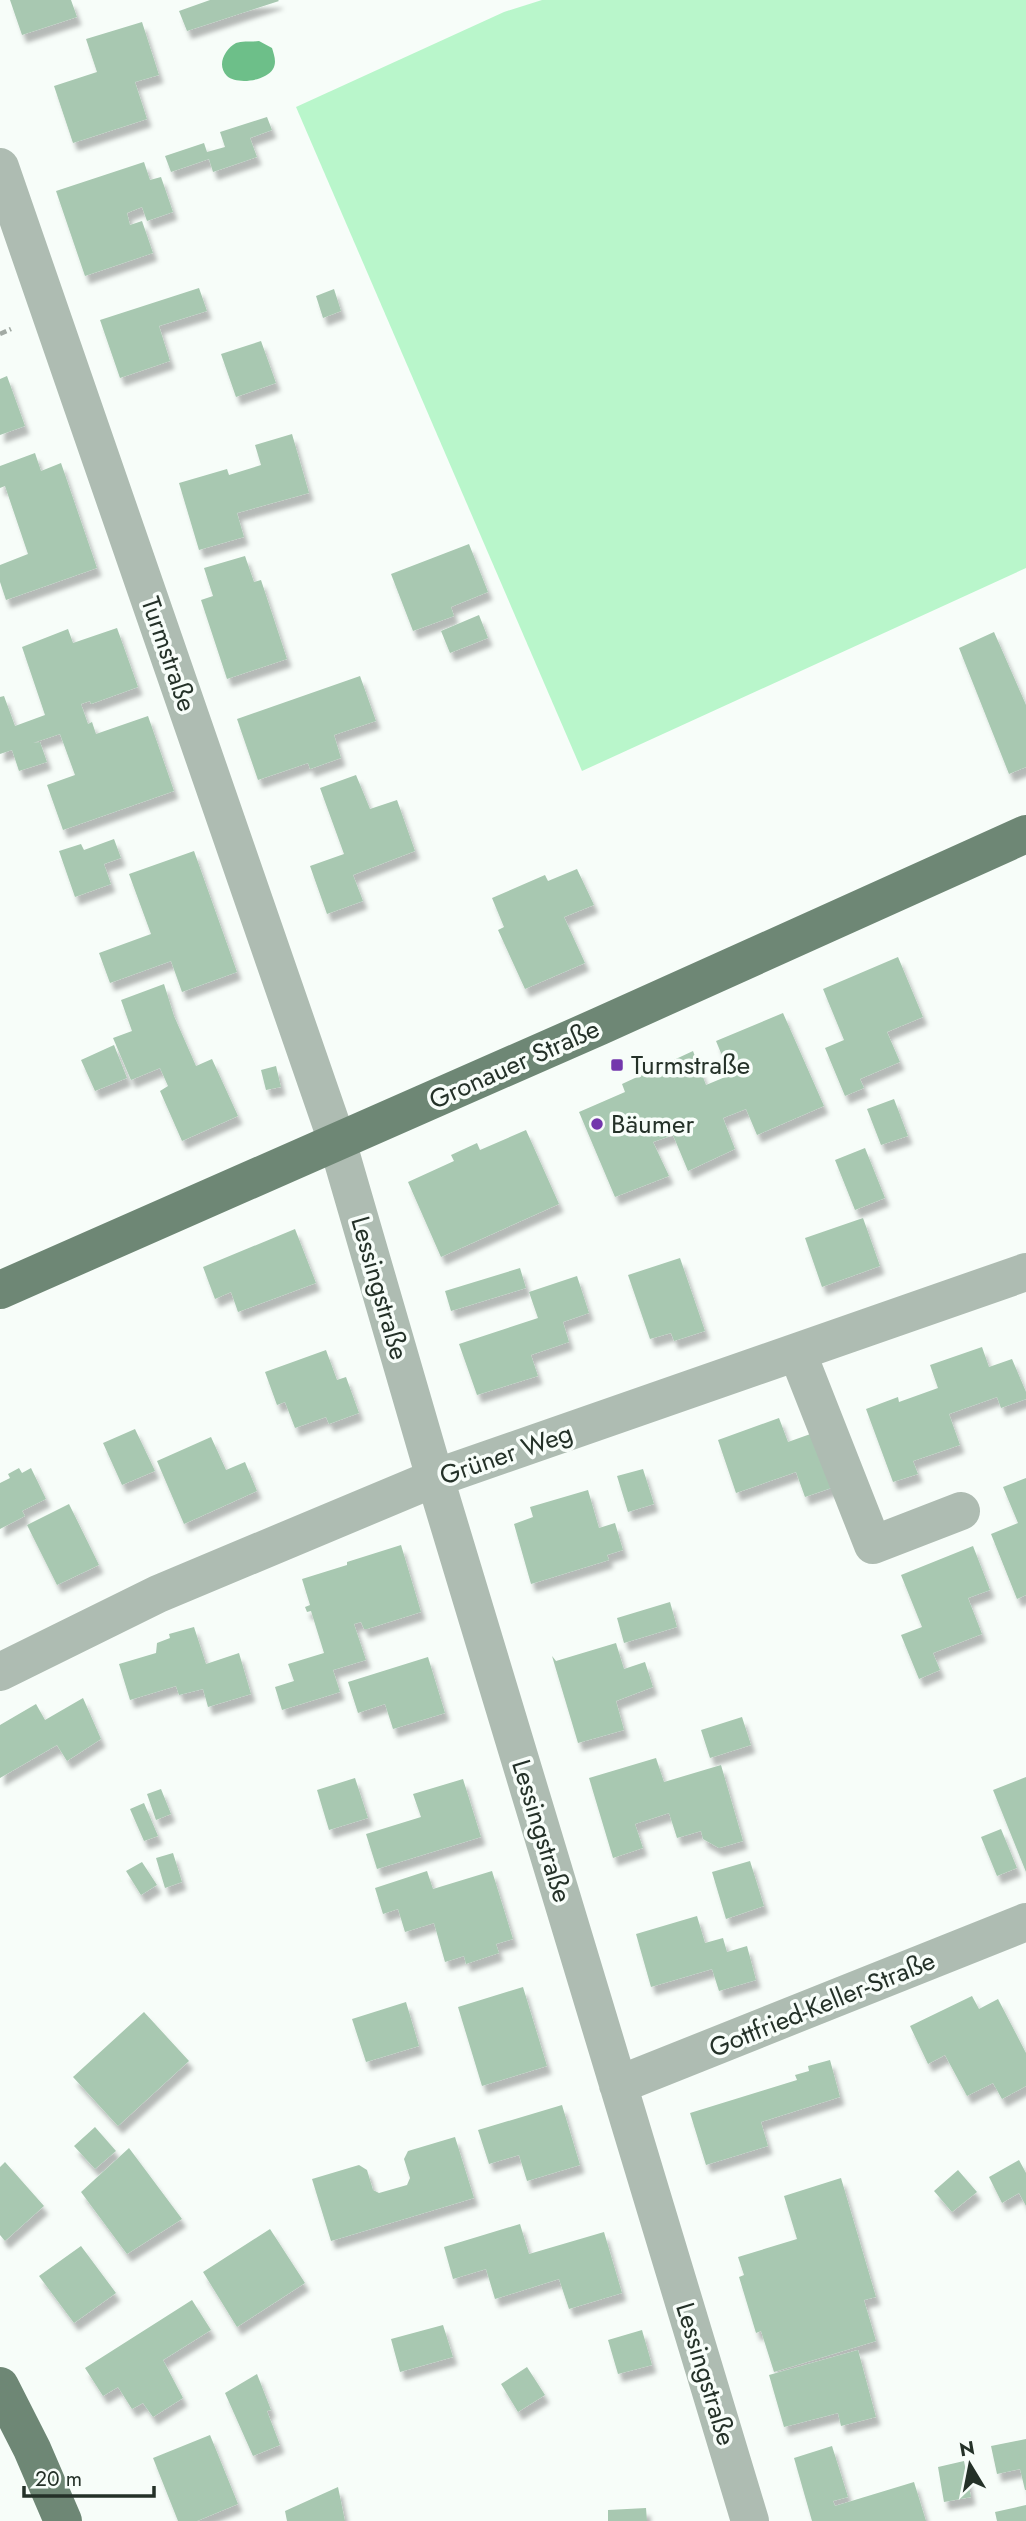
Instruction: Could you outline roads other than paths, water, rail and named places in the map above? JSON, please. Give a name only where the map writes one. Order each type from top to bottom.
[{"type":"main road","name":"Gronauer Straße","points":[[0,1290],[1026,834]]},
{"type":"main road","points":[[0,2386],[32,2449],[63,2521]]},
{"type":"street","name":"Turmstraße","points":[[0,167],[337,1141]]},
{"type":"street","name":"Lessingstraße","points":[[337,1141],[435,1478],[750,2521]]},
{"type":"street","name":"Grüner Weg","points":[[0,1672],[158,1594],[435,1478],[1026,1272]]},
{"type":"street","points":[[797,1352],[873,1545],[961,1511]]},
{"type":"street","name":"Gottfried-Keller-Straße","points":[[618,2085],[1026,1922]]},
{"type":"place","name":"Turmstraße","points":[[617,1065]]},
{"type":"place","name":"Bäumer","points":[[597,1124]]}]
